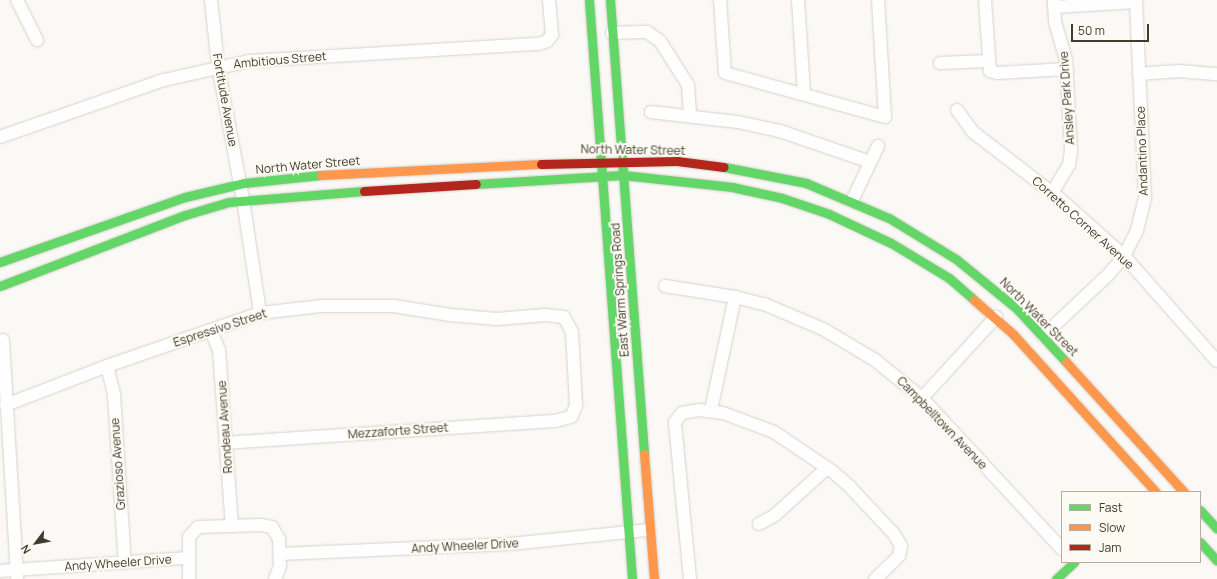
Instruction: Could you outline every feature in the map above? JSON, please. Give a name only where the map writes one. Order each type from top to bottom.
[{"type":"main road","name":"East Warm Springs Road","points":[[589,0],[600,176],[627,533],[632,579]]},
{"type":"main road","name":"East Warm Springs Road","points":[[610,0],[623,160],[649,530],[654,579]]},
{"type":"main road","name":"North Water Street","points":[[0,262],[185,197],[240,183],[308,176],[623,160],[677,161],[735,168],[806,183],[852,201],[889,218],[956,260],[1016,308],[1183,491]]},
{"type":"main road","name":"North Water Street","points":[[0,286],[185,215],[244,200],[623,175],[697,181],[751,190],[829,214],[917,257],[968,293],[996,317],[1151,490]]},
{"type":"main road","points":[[1201,511],[1217,530]]},
{"type":"main road","points":[[1201,522],[1217,530]]},
{"type":"main road","points":[[1201,543],[1217,561]]},
{"type":"main road","points":[[1056,579],[1073,563]]},
{"type":"street","points":[[16,0],[37,40]]},
{"type":"street","name":"Fortitude Avenue","points":[[211,0],[218,66],[244,200],[260,313]]},
{"type":"street","name":"Ambitious Street","points":[[0,137],[164,80],[218,66],[250,60],[529,45],[547,41],[552,35],[553,27],[549,0]]},
{"type":"street","points":[[720,0],[725,73],[885,117],[878,0]]},
{"type":"street","points":[[798,0],[804,94]]},
{"type":"street","points":[[985,0],[988,61],[990,71],[997,73],[1067,69]]},
{"type":"street","points":[[1054,4],[1136,1]]},
{"type":"street","name":"Andantino Place","points":[[1043,336],[1109,274],[1124,256],[1137,230],[1145,199],[1136,1]]},
{"type":"street","name":"Ansley Park Drive","points":[[1052,193],[1070,159],[1067,69],[1065,51],[1055,22],[1054,4]]},
{"type":"street","points":[[612,33],[647,32],[660,41],[688,85],[690,116]]},
{"type":"street","points":[[940,63],[988,61]]},
{"type":"street","points":[[1139,74],[1179,71],[1217,74]]},
{"type":"street","name":"Corretto Corner Avenue","points":[[958,110],[973,132],[1052,193],[1124,256],[1217,361]]},
{"type":"street","points":[[651,112],[738,122],[780,131],[870,162]]},
{"type":"street","points":[[852,201],[878,146]]},
{"type":"street","name":"Campbelltown Avenue","points":[[665,286],[736,297],[764,304],[823,329],[875,360],[922,398],[1061,548]]},
{"type":"street","points":[[711,410],[736,297]]},
{"type":"street","name":"Espressivo Street","points":[[6,405],[107,366],[260,313],[321,306],[387,306],[497,319],[545,314],[564,317],[572,332],[576,406],[571,417]]},
{"type":"street","points":[[922,398],[996,317]]},
{"type":"street","name":"Rondeau Avenue","points":[[211,331],[218,350],[232,526]]},
{"type":"street","points":[[3,340],[17,574]]},
{"type":"street","name":"Grazioso Avenue","points":[[107,366],[114,395],[125,563]]},
{"type":"street","points":[[690,579],[675,426],[676,418],[687,412],[711,410],[736,417],[774,432],[827,468],[850,487],[894,534],[901,550],[897,558],[875,579]]},
{"type":"street","name":"Mezzaforte Street","points":[[226,443],[555,421],[571,417]]},
{"type":"street","points":[[759,524],[775,515],[827,468]]},
{"type":"street","name":"Andy Wheeler Drive","points":[[190,579],[188,558],[189,537],[198,527],[232,526],[272,527],[278,539],[280,554],[275,579]]},
{"type":"street","name":"Andy Wheeler Drive","points":[[280,554],[510,544],[649,530]]},
{"type":"street","name":"Andy Wheeler Drive","points":[[0,571],[17,574],[188,558]]},
{"type":"traffic: fast","points":[[589,0],[632,579]]},
{"type":"traffic: fast","points":[[610,0],[644,454]]},
{"type":"traffic: fast","points":[[724,167],[806,183],[889,218],[956,259],[1016,308],[1066,362]]},
{"type":"traffic: fast","points":[[0,262],[185,197],[244,183],[321,175]]},
{"type":"traffic: fast","points":[[476,184],[623,175],[732,187],[782,198],[829,214],[891,243],[949,278],[974,300]]},
{"type":"traffic: fast","points":[[0,286],[185,215],[229,202],[364,191]]},
{"type":"traffic: fast","points":[[1201,511],[1217,529]]},
{"type":"traffic: fast","points":[[1201,543],[1217,561]]},
{"type":"traffic: fast","points":[[1056,579],[1073,563]]},
{"type":"traffic: slow","points":[[321,175],[541,164]]},
{"type":"traffic: slow","points":[[974,300],[1013,334],[1155,491]]},
{"type":"traffic: slow","points":[[1066,362],[1183,491]]},
{"type":"traffic: slow","points":[[644,454],[654,579]]},
{"type":"traffic: jam","points":[[541,164],[677,161],[724,167]]},
{"type":"traffic: jam","points":[[364,191],[476,184]]}]
